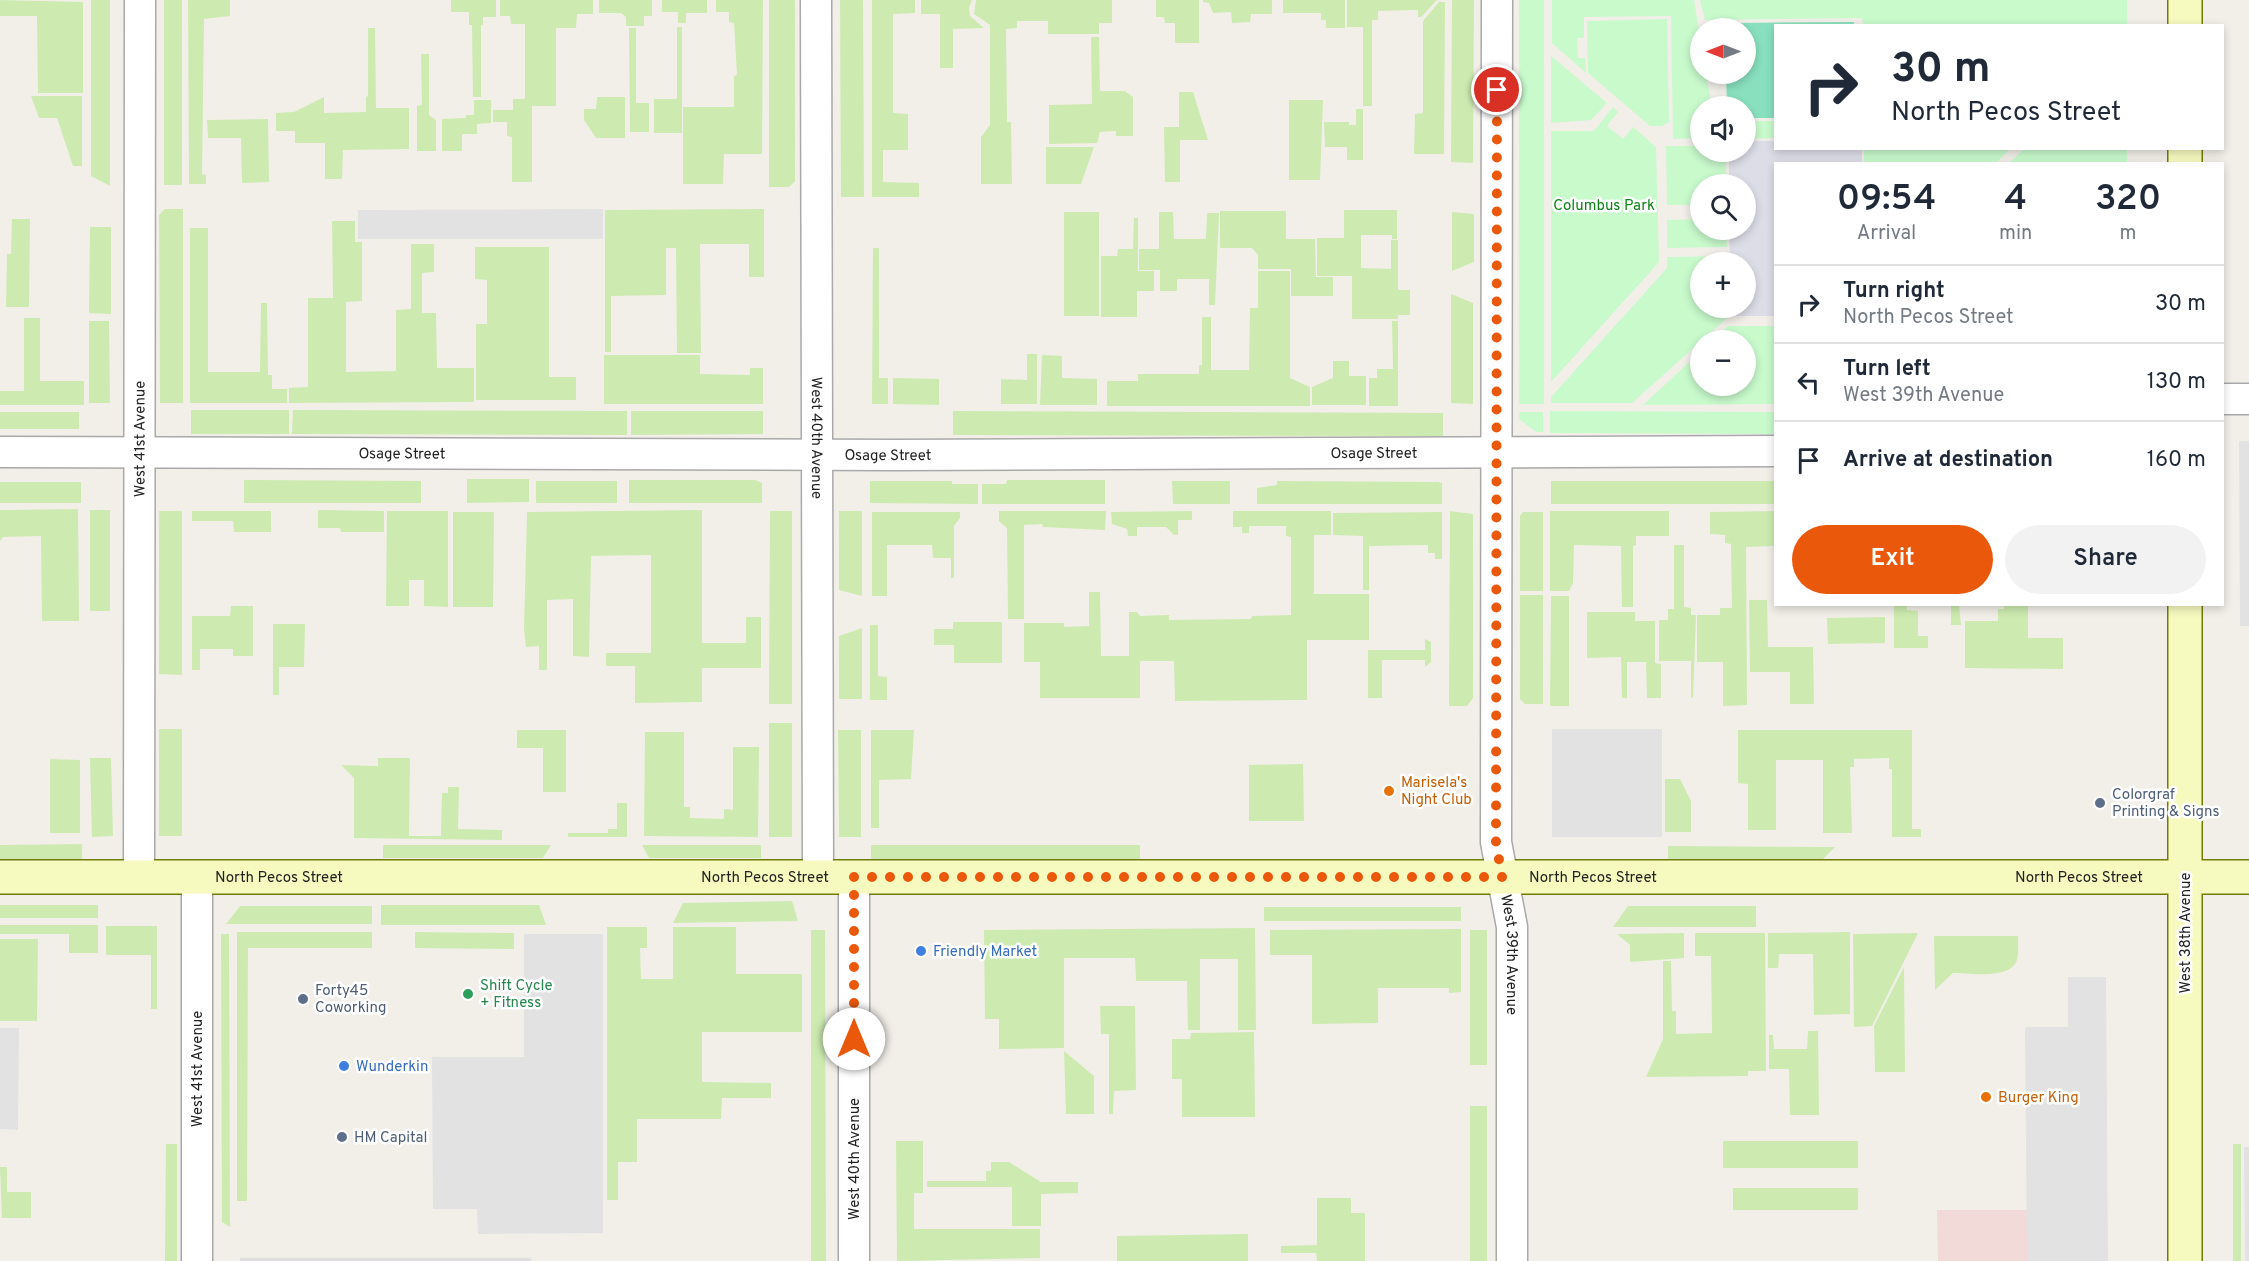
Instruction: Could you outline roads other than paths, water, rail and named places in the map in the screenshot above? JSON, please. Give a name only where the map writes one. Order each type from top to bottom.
[{"type":"main road","points":[[2185,0],[2185,24]]},
{"type":"main road","name":"West 38th Avenue","points":[[2185,606],[2185,1261]]},
{"type":"main road","name":"North Pecos Street","points":[[0,877],[2249,877]]},
{"type":"street","name":"West 41st Avenue","points":[[139,877],[140,0]]},
{"type":"street","name":"West 40th Avenue","points":[[816,0],[818,877]]},
{"type":"street","name":"West 39th Avenue","points":[[1497,0],[1496,842],[1512,927],[1512,1261]]},
{"type":"street","points":[[2224,399],[2249,399]]},
{"type":"street","name":"Osage Street","points":[[0,452],[817,455],[1774,451]]},
{"type":"street","name":"West 41st Avenue","points":[[197,877],[197,1261]]},
{"type":"street","name":"West 40th Avenue","points":[[854,877],[854,1261]]},
{"type":"place","name":"Marisela's Night Club","points":[[1389,791]]},
{"type":"place","name":"Colorgraf Printing & Signs","points":[[2100,803]]},
{"type":"place","name":"Friendly Market","points":[[921,951]]},
{"type":"place","name":"Shift Cycle + Fitness","points":[[468,994]]},
{"type":"place","name":"Forty45 Coworking","points":[[303,999]]},
{"type":"place","name":"Wunderkin","points":[[344,1066]]},
{"type":"place","name":"Burger King","points":[[1986,1097]]},
{"type":"place","name":"HM Capital","points":[[342,1137]]},
{"type":"park label","name":"Columbus Park","points":[[1604,205]]}]
